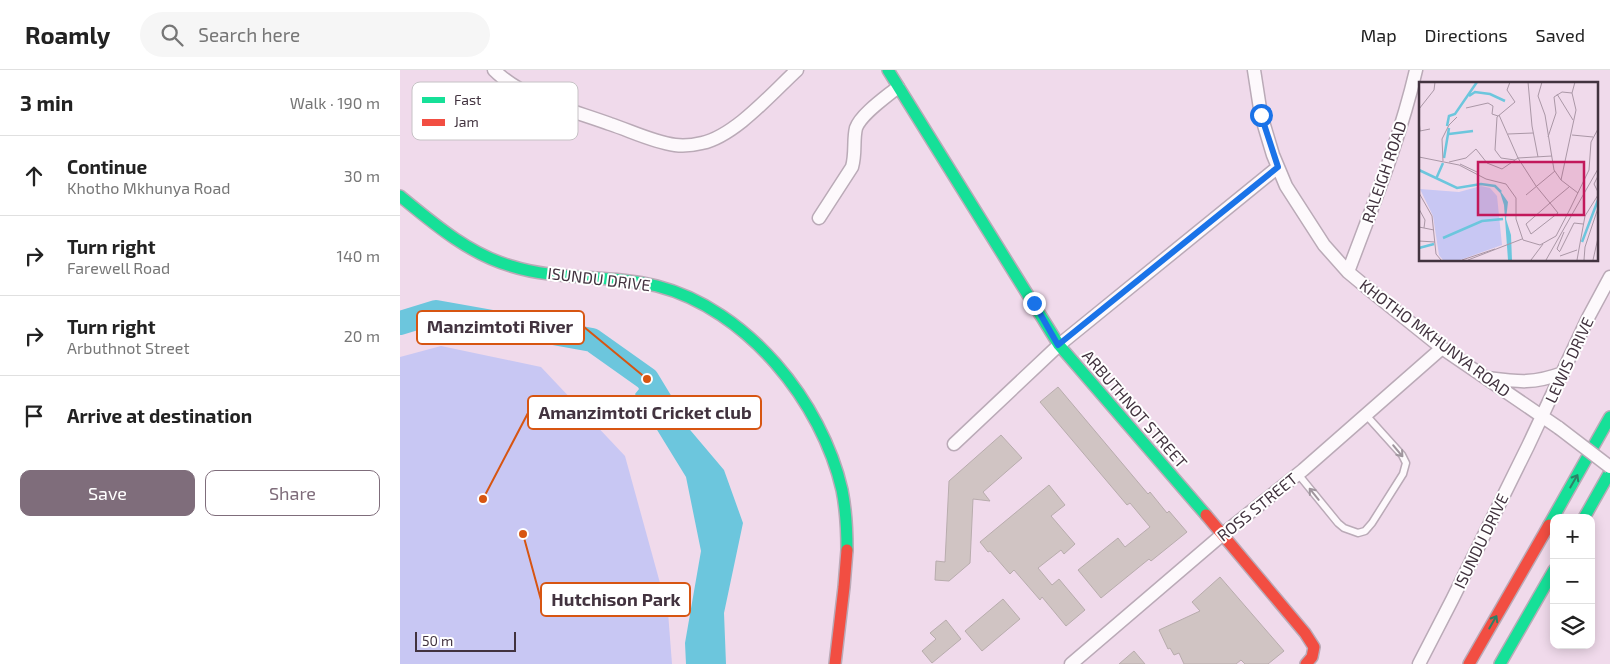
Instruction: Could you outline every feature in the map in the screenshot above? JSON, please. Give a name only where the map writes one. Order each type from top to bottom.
[{"type":"main road","name":"ARBUTHNOT STREET","points":[[888,70],[1058,345],[1223,534],[1305,633],[1314,647],[1314,652],[1306,664]]},
{"type":"main road","name":"ISUNDU DRIVE","points":[[400,196],[445,232],[467,247],[490,259],[530,271],[610,278],[659,287],[698,301],[724,316],[763,349],[784,372],[801,395],[830,452],[845,510],[846,558],[835,664]]},
{"type":"main road","points":[[1469,664],[1610,416]]},
{"type":"main road","points":[[1586,514],[1610,472]]},
{"type":"main road","points":[[1500,664],[1550,577]]},
{"type":"street","points":[[494,70],[507,82]]},
{"type":"street","points":[[578,112],[655,140],[676,145],[703,143],[740,124],[797,70]]},
{"type":"street","name":"KHOTHO MKHUNYA ROAD","points":[[1254,70],[1261,115],[1286,186],[1308,222],[1348,272],[1442,348],[1559,428],[1610,467]]},
{"type":"street","name":"RALEIGH ROAD","points":[[1348,272],[1390,159],[1410,96],[1416,70]]},
{"type":"street","points":[[819,218],[852,167],[855,159],[856,132],[861,120],[898,87]]},
{"type":"street","points":[[954,444],[1058,345],[1278,167]]},
{"type":"street","name":"LEWIS DRIVE","points":[[1542,417],[1588,318],[1610,277]]},
{"type":"street","name":"ROSS STREET","points":[[1071,664],[1223,534],[1298,474],[1442,348]]},
{"type":"street","points":[[1486,378],[1530,382],[1563,373]]},
{"type":"street","name":"ISUNDU DRIVE","points":[[1419,664],[1542,417]]},
{"type":"lane","points":[[1298,474],[1338,524],[1358,533],[1368,528],[1399,481],[1406,468],[1406,463],[1402,455],[1366,415]]},
{"type":"shaded area","points":[[441,346],[541,367],[625,456],[668,612],[672,664],[400,664],[400,357]]},
{"type":"shaded area","points":[[647,379],[724,470],[743,523],[724,613],[726,664],[686,664],[685,643],[701,551],[686,477],[635,394]]},
{"type":"building","points":[[1058,387],[1148,494],[1150,492],[1167,513],[1169,511],[1187,532],[1151,561],[1149,559],[1101,598],[1078,570],[1118,538],[1125,547],[1150,527],[1130,503],[1127,505],[1040,402]]},
{"type":"building","points":[[1001,435],[1022,458],[983,492],[990,501],[973,499],[970,563],[949,581],[935,580],[936,561],[945,562],[949,481]]},
{"type":"building","points":[[1049,485],[1065,505],[1051,516],[1075,544],[1064,554],[1061,550],[1038,568],[1052,585],[1059,579],[1085,610],[1066,626],[1042,597],[1040,600],[1014,570],[1010,574],[980,542]]},
{"type":"building","points":[[1220,577],[1284,651],[1268,664],[1245,664],[1241,660],[1236,664],[1184,664],[1179,653],[1174,655],[1170,648],[1168,649],[1159,630],[1200,611],[1192,602]]},
{"type":"building","points":[[1003,599],[1020,619],[982,651],[965,631]]},
{"type":"building","points":[[946,620],[961,639],[932,663],[922,651],[936,639],[930,633]]},
{"type":"building","points":[[1134,651],[1145,664],[1119,664]]},
{"type":"waterway","points":[[400,323],[436,312],[592,340],[647,379],[664,407]]},
{"type":"traffic: fast","points":[[888,70],[1059,345],[1206,515]]},
{"type":"traffic: fast","points":[[400,196],[452,237],[496,261],[529,271],[547,274],[621,280],[657,286],[690,298],[721,315],[750,337],[776,364],[798,393],[817,424],[832,457],[842,490],[847,550]]},
{"type":"traffic: fast","points":[[1549,525],[1610,417]]},
{"type":"traffic: fast","points":[[1586,514],[1610,472]]},
{"type":"traffic: fast","points":[[1500,664],[1550,577]]},
{"type":"traffic: jam","points":[[1206,515],[1305,633],[1314,647],[1312,657],[1306,664]]},
{"type":"traffic: jam","points":[[1469,664],[1549,525]]},
{"type":"traffic: jam","points":[[835,664],[847,550]]},
{"type":"place","name":"Manzimtoti River","points":[[647,379]]},
{"type":"place","name":"Amanzimtoti Cricket club","points":[[483,499]]},
{"type":"place","name":"Hutchison Park","points":[[523,534]]},
{"type":"route","points":[[1034,303],[1058,345],[1278,167],[1261,115]]}]
